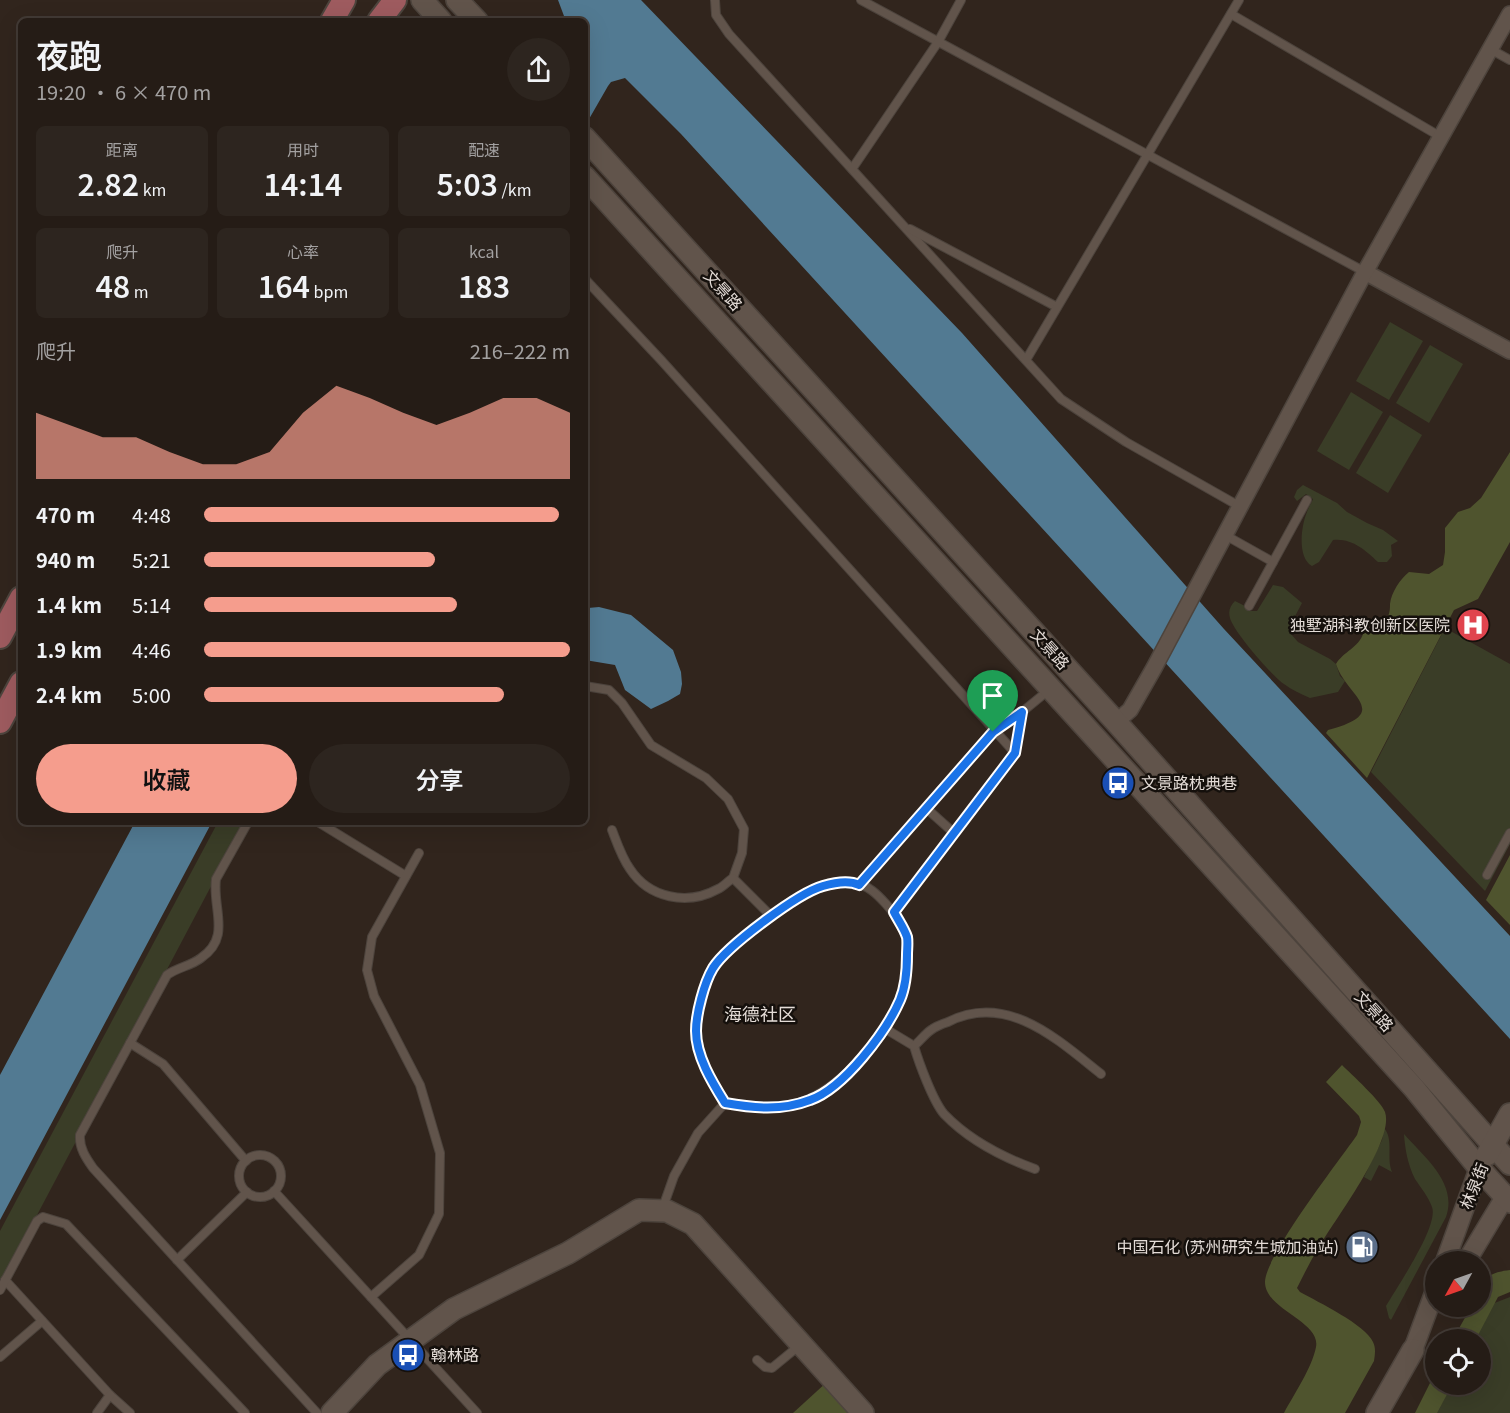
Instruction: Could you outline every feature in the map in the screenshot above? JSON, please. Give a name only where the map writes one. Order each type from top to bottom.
[{"type":"main road","points":[[334,18],[344,0]]},
{"type":"main road","points":[[381,18],[395,0]]},
{"type":"main road","points":[[422,0],[438,18]]},
{"type":"main road","points":[[457,0],[474,18]]},
{"type":"main road","name":"文景路","points":[[592,146],[1116,723],[1510,1164]]},
{"type":"main road","name":"文景路","points":[[588,180],[1413,1088],[1479,1168],[1508,1196]]},
{"type":"main road","points":[[0,637],[18,604]]},
{"type":"main road","points":[[0,722],[18,689]]},
{"type":"main road","name":"林泉街","points":[[1479,1168],[1510,1114]]},
{"type":"main road","points":[[332,1413],[377,1365],[454,1309],[568,1253],[639,1210],[667,1211],[693,1224],[863,1413]]},
{"type":"main road","points":[[1377,1413],[1413,1350]]},
{"type":"street","points":[[1116,723],[1130,710],[1154,668],[1365,272],[1510,14]]},
{"type":"street","points":[[1365,272],[1510,351]]},
{"type":"street","name":"林泉街","points":[[1449,1251],[1479,1168]]},
{"type":"street","name":"林泉街","points":[[1473,1251],[1508,1196]]},
{"type":"street","points":[[1413,1350],[1425,1317]]},
{"type":"street","points":[[1413,1350],[1432,1317]]},
{"type":"lane","points":[[715,0],[716,15],[729,34],[1061,399],[1126,442],[1239,506]]},
{"type":"lane","points":[[861,0],[1365,272]]},
{"type":"lane","points":[[852,170],[938,42],[961,0]]},
{"type":"lane","points":[[1026,360],[1239,0]]},
{"type":"lane","points":[[1231,14],[1441,137]]},
{"type":"lane","points":[[1490,49],[1510,60]]},
{"type":"lane","points":[[903,225],[1058,307]]},
{"type":"lane","points":[[588,282],[661,360],[993,732],[1015,753]]},
{"type":"lane","points":[[1249,606],[1307,500]]},
{"type":"lane","points":[[1224,535],[1273,562]]},
{"type":"lane","points":[[588,686],[609,690],[622,703],[651,745],[706,778],[728,799],[744,830],[742,853],[733,878],[718,890],[690,898],[666,897],[647,887],[630,870],[612,830]]},
{"type":"lane","points":[[859,885],[993,732],[1022,712],[1050,688]]},
{"type":"lane","points":[[894,912],[1015,753],[1022,712]]},
{"type":"lane","points":[[926,808],[954,833]]},
{"type":"lane","points":[[246,825],[216,879],[220,928],[212,949],[200,959],[167,975],[80,1135],[80,1142],[93,1168],[317,1413]]},
{"type":"lane","points":[[323,825],[406,876]]},
{"type":"lane","points":[[1486,875],[1510,834]]},
{"type":"lane","points":[[371,1297],[419,1254],[439,1214],[440,1153],[420,1085],[374,996],[367,970],[372,937],[419,853]]},
{"type":"lane","points":[[733,878],[772,917]]},
{"type":"lane","points":[[852,882],[874,891],[894,912],[907,937],[907,967],[901,997],[884,1028],[867,1052],[842,1079],[811,1100],[776,1108],[725,1103],[702,1059],[696,1031],[705,987],[713,968],[738,941],[793,902],[822,886],[852,882]]},
{"type":"lane","points":[[914,1047],[931,1030],[955,1018],[980,1011],[1003,1014],[1038,1027],[1101,1074]]},
{"type":"lane","points":[[884,1028],[914,1047],[918,1063],[943,1113],[990,1150],[1035,1168]]},
{"type":"lane","points":[[130,1043],[163,1064],[246,1161]]},
{"type":"lane","points":[[661,1211],[674,1176],[698,1133],[725,1103]]},
{"type":"lane","points":[[254,1156],[261,1156],[274,1161],[280,1173],[280,1180],[274,1191],[262,1197],[256,1197],[247,1192],[239,1177],[240,1170],[246,1161],[254,1156]]},
{"type":"lane","points":[[274,1191],[477,1413]]},
{"type":"lane","points":[[177,1260],[247,1192]]},
{"type":"lane","points":[[0,1290],[37,1221],[43,1217],[66,1224],[244,1413]]},
{"type":"lane","points":[[5,1280],[130,1413]]},
{"type":"lane","points":[[0,1357],[42,1321]]},
{"type":"lane","points":[[757,1360],[765,1367],[772,1368],[801,1344]]},
{"type":"lane","points":[[97,1413],[111,1395]]},
{"type":"green space","points":[[1390,322],[1423,341],[1389,400],[1356,381]]},
{"type":"green space","points":[[1430,345],[1463,364],[1429,423],[1396,403]]},
{"type":"green space","points":[[1351,392],[1383,412],[1349,470],[1317,451]]},
{"type":"green space","points":[[1390,415],[1422,435],[1388,493],[1356,473]]},
{"type":"green space","points":[[1510,452],[1510,542],[1478,599],[1454,610],[1367,778],[1326,733],[1328,730],[1348,724],[1358,717],[1362,710],[1361,703],[1336,664],[1361,639],[1363,634],[1387,618],[1392,595],[1409,572],[1429,574],[1443,565],[1445,528],[1458,512],[1470,508],[1481,498]]},
{"type":"green space","points":[[1303,485],[1337,503],[1347,512],[1383,530],[1398,541],[1391,545],[1392,556],[1387,562],[1378,562],[1358,546],[1346,541],[1333,540],[1319,562],[1312,566],[1307,562],[1302,549],[1302,533],[1313,499],[1306,494],[1297,501],[1294,497]]},
{"type":"green space","points":[[1273,585],[1283,587],[1302,603],[1291,624],[1291,634],[1298,642],[1336,664],[1340,676],[1345,681],[1338,692],[1310,698],[1287,686],[1263,663],[1233,624],[1229,611],[1235,601],[1250,611],[1257,611]]},
{"type":"green space","name":"独墅湖科教创新区医院","points":[[1445,628],[1510,664],[1510,844],[1485,891],[1371,772]]},
{"type":"green space","points":[[216,825],[243,825],[0,1285],[0,1231]]},
{"type":"green space","points":[[1510,855],[1510,925],[1486,900]]},
{"type":"green space","points":[[1342,1065],[1383,1107],[1386,1125],[1372,1161],[1316,1252],[1297,1288],[1300,1292],[1352,1321],[1369,1335],[1375,1347],[1374,1361],[1345,1413],[1284,1413],[1311,1364],[1316,1347],[1315,1338],[1302,1322],[1274,1300],[1267,1292],[1265,1282],[1268,1269],[1289,1231],[1357,1135],[1361,1122],[1359,1116],[1326,1082]]},
{"type":"green space","points":[[1384,1128],[1389,1138],[1392,1172],[1379,1165],[1371,1181],[1364,1177],[1382,1140]]},
{"type":"green space","points":[[1404,1134],[1437,1171],[1447,1193],[1448,1205],[1446,1217],[1428,1251],[1425,1251],[1425,1256],[1391,1320],[1386,1306],[1423,1242],[1432,1216],[1432,1207],[1415,1179],[1406,1152]]},
{"type":"green space","points":[[1510,1270],[1510,1292],[1498,1297],[1491,1310],[1491,1275]]},
{"type":"green space","points":[[1510,1297],[1510,1413],[1424,1413],[1434,1395],[1491,1395],[1491,1329],[1468,1329],[1475,1317],[1491,1317],[1491,1304]]},
{"type":"green space","points":[[1465,1317],[1488,1317],[1481,1329],[1459,1329]]},
{"type":"green space","points":[[828,1381],[857,1413],[793,1413]]},
{"type":"green space","points":[[1425,1393],[1425,1395],[1447,1395],[1437,1413],[1415,1413]]},
{"type":"water","points":[[558,0],[641,0],[962,333],[1224,629],[1510,936],[1510,1039],[681,134],[625,78],[611,82],[588,121],[588,18],[563,18]]},
{"type":"water","points":[[599,607],[631,615],[673,650],[681,672],[680,694],[651,709],[625,690],[615,665],[588,660],[588,608]]},
{"type":"water","points":[[133,825],[210,825],[0,1220],[0,1075]]},
{"type":"place","name":"独墅湖科教创新区医院","points":[[1473,625]]},
{"type":"place","name":"文景路枕典巷","points":[[1118,783]]},
{"type":"place","name":"中国石化 (苏州研究生城加油站)","points":[[1362,1247]]},
{"type":"place","name":"翰林路","points":[[408,1355]]},
{"type":"district","name":"海德社区","points":[[760,1015]]},
{"type":"route","points":[[1022,712],[1015,753],[894,912],[907,937],[907,967],[901,997],[889,1021],[867,1052],[842,1079],[811,1100],[776,1108],[725,1103],[702,1059],[696,1031],[705,987],[713,968],[738,941],[793,902],[822,886],[852,882],[859,885],[993,732],[1022,712]]}]
